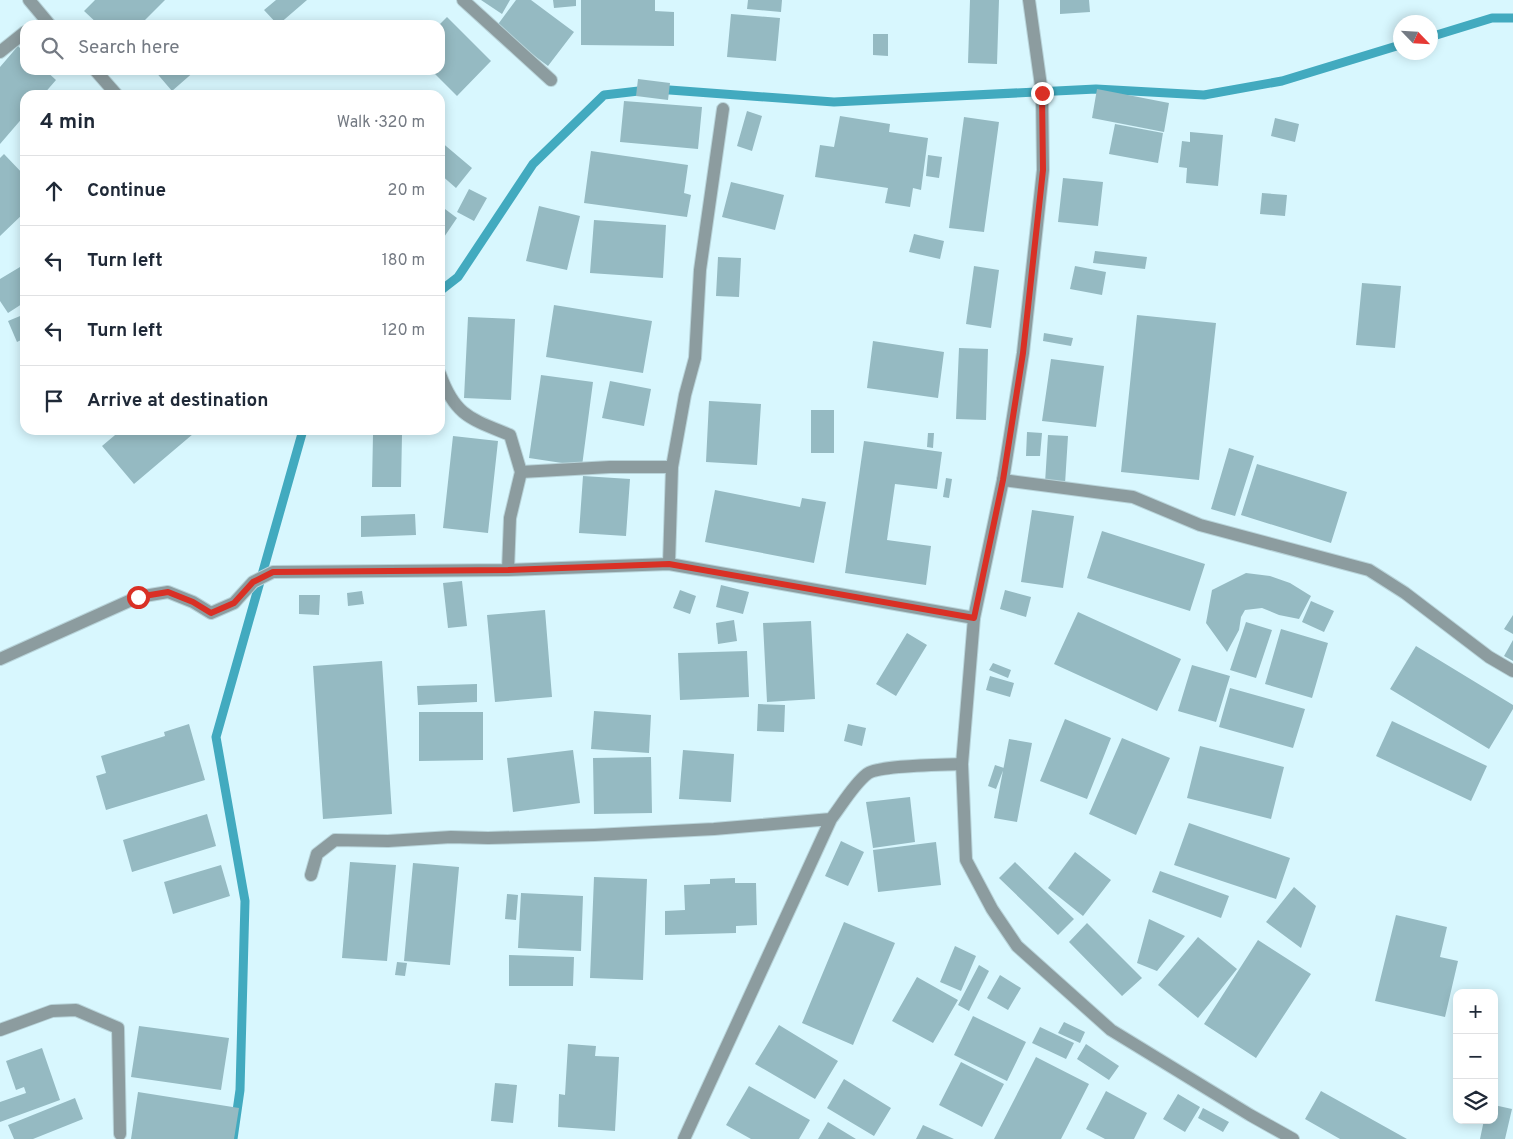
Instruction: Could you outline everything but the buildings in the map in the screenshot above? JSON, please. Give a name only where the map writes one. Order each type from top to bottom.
[{"type":"street","points":[[29,0],[40,20]]},
{"type":"street","points":[[463,0],[551,80]]},
{"type":"street","points":[[1029,0],[1042,93],[1043,170],[1023,353],[1003,480],[974,618],[962,764],[966,860],[992,909],[1017,946],[1111,1030],[1250,1115],[1293,1139]]},
{"type":"street","points":[[0,52],[20,36]]},
{"type":"street","points":[[99,75],[113,90]]},
{"type":"street","points":[[669,564],[672,467],[685,395],[695,358],[700,270],[723,109]]},
{"type":"street","points":[[445,386],[453,404],[471,419],[510,435],[521,472],[510,518],[508,570]]},
{"type":"street","points":[[521,472],[610,467],[672,467]]},
{"type":"street","points":[[1003,480],[1133,497],[1200,524],[1369,570],[1405,593],[1489,656],[1513,671]]},
{"type":"street","points":[[0,659],[138,597],[168,592],[193,602],[211,613],[234,603],[253,582],[273,572],[508,570],[669,564],[974,618]]},
{"type":"street","points":[[687,1138],[831,819],[868,773],[892,768],[962,764]]},
{"type":"street","points":[[311,875],[317,854],[335,840],[388,841],[451,837],[488,838],[594,835],[714,829],[831,819]]},
{"type":"street","points":[[0,1030],[52,1010],[76,1010],[118,1028],[120,1134]]},
{"type":"waterway","points":[[1438,35],[1492,18],[1513,18]]},
{"type":"waterway","points":[[445,287],[458,277],[533,164],[604,95],[656,89],[834,102],[1096,89],[1204,95],[1282,81],[1393,47]]},
{"type":"waterway","points":[[233,1139],[240,1090],[245,901],[216,737],[302,435]]},
{"type":"route","points":[[138,597],[168,592],[193,602],[211,613],[234,603],[253,582],[273,572],[508,570],[669,564],[974,618],[1003,480],[1023,353],[1043,170],[1042,93]]}]
